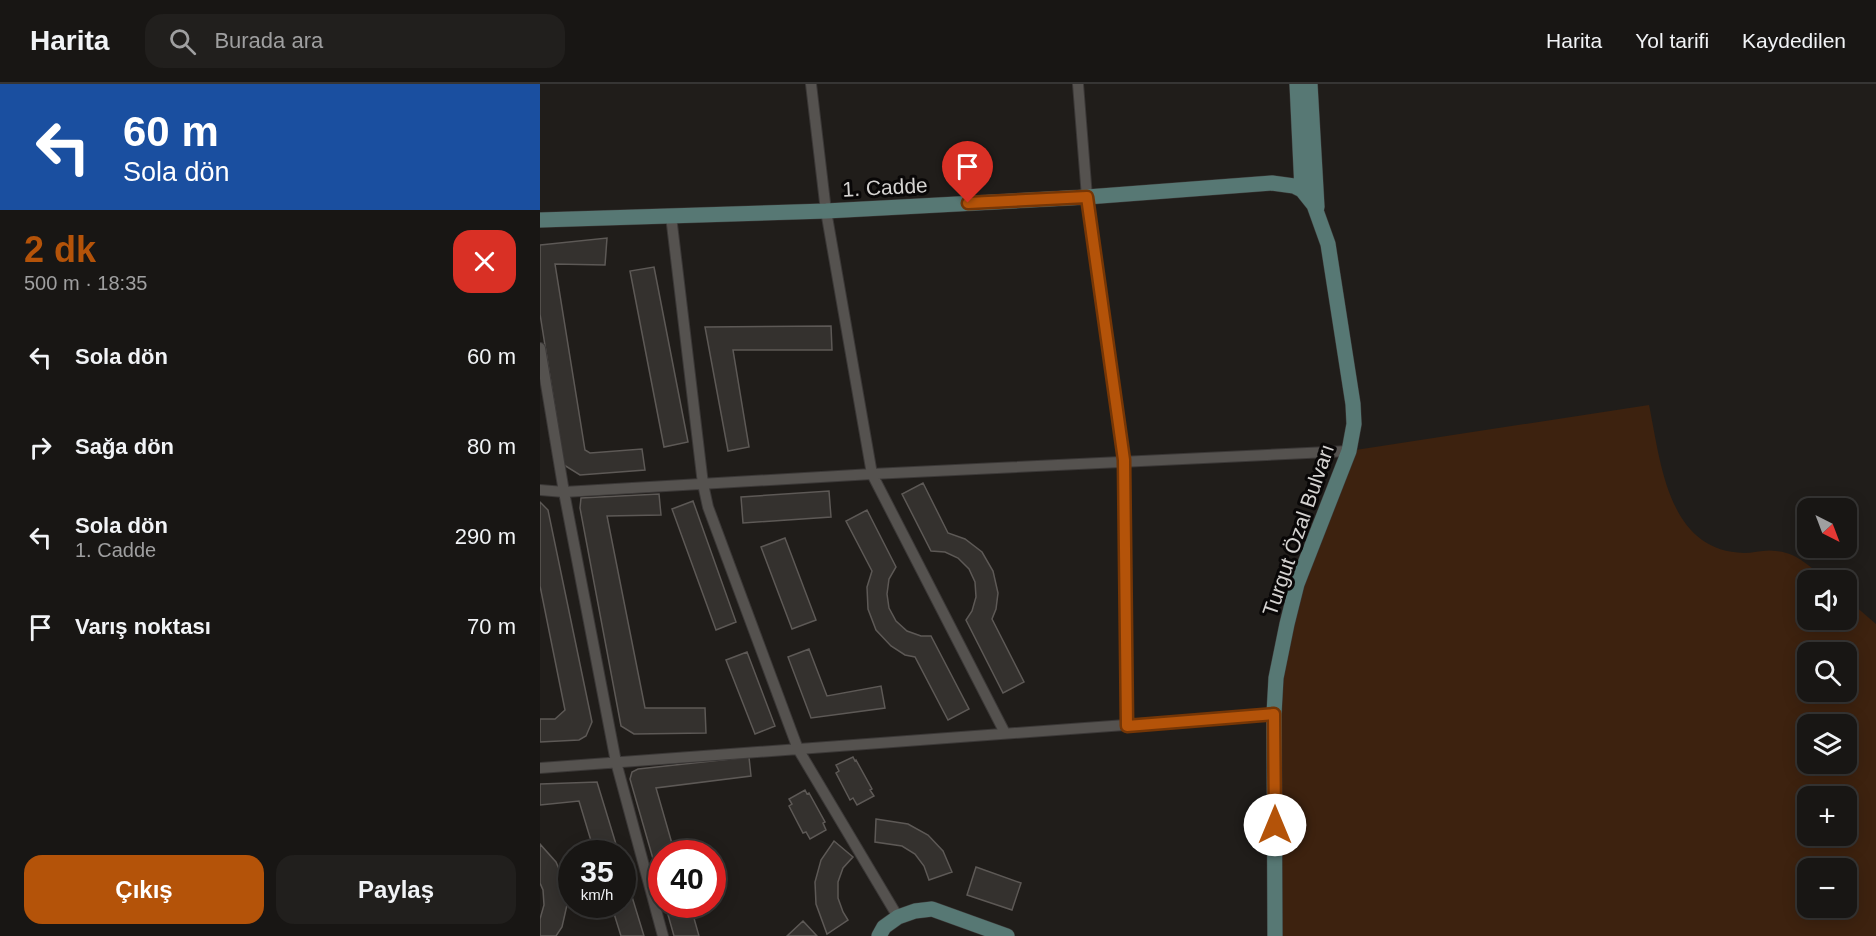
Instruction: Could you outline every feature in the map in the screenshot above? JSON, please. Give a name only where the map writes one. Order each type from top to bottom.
[{"type":"street","points":[[811,84],[826,211],[872,474],[1005,733]]},
{"type":"street","points":[[1078,84],[1087,197],[1124,460],[1127,726]]},
{"type":"street","points":[[1297,84],[1302,190]]},
{"type":"street","name":"Turgut Özal Bulvarı","points":[[1310,84],[1318,213]]},
{"type":"street","name":"1. Cadde","points":[[540,220],[826,211],[1087,197],[1272,183],[1294,186],[1302,190]]},
{"type":"street","name":"Turgut Özal Bulvarı","points":[[1275,936],[1274,714],[1276,678],[1297,584],[1349,451],[1354,424],[1353,404],[1328,244],[1318,213],[1302,190]]},
{"type":"street","points":[[671,216],[708,507],[798,749],[898,917]]},
{"type":"street","points":[[540,354],[616,762],[663,936]]},
{"type":"street","points":[[540,490],[564,492],[1124,460],[1349,451]]},
{"type":"street","points":[[540,768],[1274,714]]},
{"type":"street","points":[[879,936],[884,927],[898,917],[915,911],[932,909],[1007,936]]},
{"type":"shaded area","points":[[1649,405],[1658,452],[1672,500],[1683,520],[1698,537],[1718,548],[1744,553],[1768,550],[1784,552],[1814,570],[1797,570],[1797,630],[1857,630],[1857,608],[1876,624],[1876,936],[1282,936],[1274,714],[1287,624],[1349,451]]},
{"type":"building","points":[[607,238],[605,265],[555,264],[585,450],[590,453],[642,449],[645,470],[580,475],[564,465],[540,314],[540,245]]},
{"type":"building","points":[[654,267],[688,442],[664,447],[630,271]]},
{"type":"building","points":[[831,326],[832,350],[733,350],[749,447],[728,451],[705,327]]},
{"type":"building","points":[[923,483],[948,533],[965,539],[982,552],[993,571],[998,593],[992,619],[1024,682],[1003,693],[966,620],[972,611],[976,597],[975,582],[969,569],[958,558],[945,552],[931,551],[902,494]]},
{"type":"building","points":[[829,491],[831,517],[743,523],[741,497]]},
{"type":"building","points":[[659,494],[661,515],[607,516],[645,708],[705,708],[706,733],[634,734],[621,726],[580,508],[581,498]]},
{"type":"building","points":[[693,501],[736,622],[716,630],[672,509]]},
{"type":"building","points":[[540,502],[548,510],[592,722],[586,736],[579,740],[540,742],[540,719],[555,719],[565,710],[540,586]]},
{"type":"building","points":[[867,510],[896,567],[889,579],[887,594],[889,608],[896,621],[907,631],[921,636],[931,636],[969,709],[948,720],[915,657],[905,655],[891,646],[876,630],[868,609],[867,587],[872,571],[846,521]]},
{"type":"building","points":[[785,538],[816,620],[792,629],[761,547]]},
{"type":"building","points":[[809,649],[827,696],[881,686],[885,708],[811,718],[788,657]]},
{"type":"building","points":[[747,652],[775,726],[755,734],[726,660]]},
{"type":"building","points":[[749,757],[751,776],[656,788],[671,840],[648,841],[630,779],[632,772],[638,769]]},
{"type":"building","points":[[853,757],[874,796],[857,805],[853,798],[850,800],[836,773],[839,771],[836,765]]},
{"type":"building","points":[[597,782],[615,840],[591,840],[579,801],[540,805],[540,784]]},
{"type":"building","points":[[805,790],[807,794],[809,793],[825,822],[823,823],[826,830],[810,839],[806,832],[803,833],[789,806],[792,804],[789,799]]},
{"type":"building","points":[[876,819],[908,824],[928,835],[943,851],[952,872],[929,880],[924,866],[915,854],[902,846],[875,842]]},
{"type":"building","points":[[834,841],[853,857],[843,868],[838,882],[838,898],[848,920],[827,934],[816,904],[815,882],[821,860]]},
{"type":"building","points":[[540,844],[558,867],[558,918],[564,918],[562,927],[556,936],[540,936],[540,919],[544,905],[540,883]]},
{"type":"building","points":[[976,867],[1021,883],[1012,910],[967,895]]},
{"type":"building","points":[[636,910],[644,936],[621,936],[615,918],[636,918]]},
{"type":"building","points":[[669,918],[694,918],[699,936],[674,936]]},
{"type":"building","points":[[803,921],[817,936],[787,936]]},
{"type":"route","points":[[968,203],[1087,197],[1124,460],[1127,726],[1274,714],[1275,825]]}]
